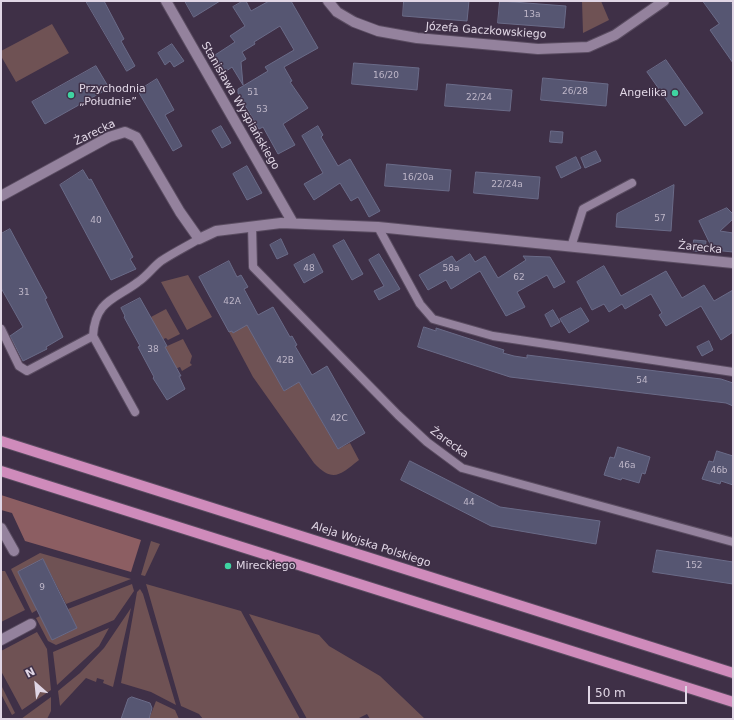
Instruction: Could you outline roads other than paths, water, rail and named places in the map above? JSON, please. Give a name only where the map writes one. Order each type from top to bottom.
[{"type":"main road","name":"Aleja Wojska Polskiego","points":[[1,441],[733,673]]},
{"type":"main road","points":[[1,471],[733,702]]},
{"type":"street","name":"Stanisława Wyspiańskiego","points":[[166,1],[293,223]]},
{"type":"street","name":"Józefa Gaczkowskiego","points":[[328,1],[337,12],[354,22],[378,31],[417,38],[538,49],[588,47],[615,35],[664,1]]},
{"type":"street","name":"Żarecka","points":[[1,196],[109,137],[125,132],[136,137],[180,212],[199,239],[216,231],[252,226],[293,223],[378,227],[733,263]]},
{"type":"street","points":[[1,528],[14,551]]},
{"type":"street","points":[[1,640],[31,624]]},
{"type":"lane","points":[[570,247],[583,209],[632,183]]},
{"type":"lane","name":"Żarecka","points":[[252,226],[253,267],[398,415],[427,442],[462,468],[733,542]]},
{"type":"lane","points":[[378,227],[420,304],[433,319],[493,336],[733,372]]},
{"type":"lane","name":"Żarecka","points":[[93,336],[93,328],[99,313],[110,299],[138,282],[160,262],[199,239]]},
{"type":"lane","points":[[1,329],[20,366],[27,371],[93,336],[135,412]]},
{"type":"place","name":"Angelika","points":[[675,93]]},
{"type":"place","name":"Przychodnia „Południe”","points":[[71,95]]},
{"type":"place","name":"Mireckiego","points":[[228,566]]}]
